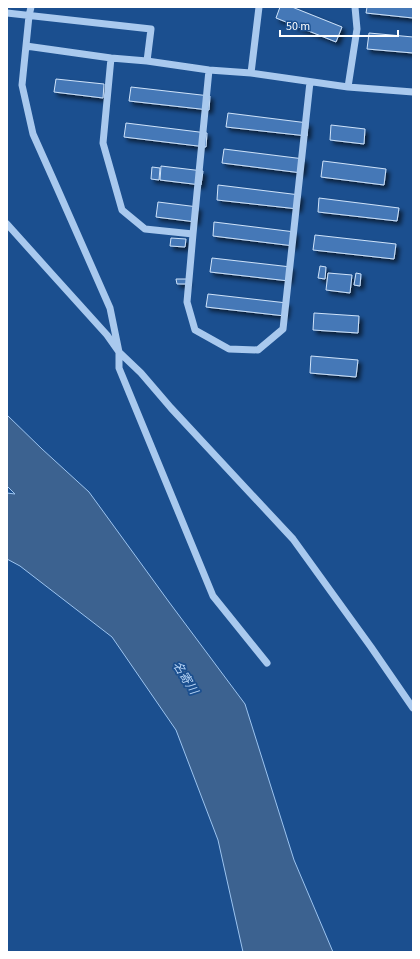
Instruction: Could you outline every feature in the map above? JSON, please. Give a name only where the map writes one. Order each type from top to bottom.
[{"type":"street","points":[[31,7],[22,85],[32,134],[110,308],[119,352],[119,368],[213,596],[267,663]]},
{"type":"street","points":[[252,73],[259,7]]},
{"type":"street","points":[[348,87],[357,29],[355,7]]},
{"type":"street","points":[[7,13],[150,28],[147,61]]},
{"type":"street","points":[[26,46],[209,70],[252,73],[348,87],[413,92]]},
{"type":"street","points":[[111,58],[103,143],[122,210],[145,230],[193,234]]},
{"type":"street","points":[[209,70],[187,302],[195,330],[229,348],[258,350],[283,329],[310,82]]},
{"type":"street","points":[[7,224],[107,335],[119,352],[141,373],[292,539],[371,647],[413,708]]},
{"type":"water","name":"名寄川","points":[[7,415],[89,492],[245,704],[294,860],[333,952],[243,952],[218,840],[176,730],[112,637],[20,566],[7,559],[7,493],[15,494],[7,486]]},
{"type":"building","points":[[280,7],[292,7],[342,27],[336,42],[276,18]]},
{"type":"building","points":[[367,7],[413,7],[413,18],[366,13]]},
{"type":"building","points":[[369,33],[413,37],[413,53],[367,49]]},
{"type":"building","points":[[56,79],[104,84],[103,98],[54,92]]},
{"type":"building","points":[[131,87],[210,96],[209,110],[129,101]]},
{"type":"building","points":[[228,113],[308,123],[307,136],[226,127]]},
{"type":"building","points":[[126,123],[207,133],[206,147],[124,137]]},
{"type":"building","points":[[331,125],[365,129],[364,144],[330,140]]},
{"type":"building","points":[[224,149],[304,159],[302,173],[222,163]]},
{"type":"building","points":[[323,161],[386,169],[384,185],[321,177]]},
{"type":"building","points":[[161,166],[203,171],[201,185],[160,180]]},
{"type":"building","points":[[152,167],[160,168],[159,180],[151,179]]},
{"type":"building","points":[[218,185],[300,195],[298,209],[217,200]]},
{"type":"building","points":[[319,198],[399,208],[397,221],[318,212]]},
{"type":"building","points":[[158,202],[198,207],[196,222],[156,217]]},
{"type":"building","points":[[214,222],[295,232],[294,246],[213,236]]},
{"type":"building","points":[[315,235],[396,244],[394,259],[313,250]]},
{"type":"building","points":[[171,238],[186,239],[185,247],[170,246]]},
{"type":"building","points":[[212,258],[291,267],[289,281],[210,272]]},
{"type":"building","points":[[320,266],[326,267],[325,279],[318,278]]},
{"type":"building","points":[[328,273],[352,275],[350,293],[326,290]]},
{"type":"building","points":[[356,273],[361,274],[360,286],[354,285]]},
{"type":"building","points":[[176,279],[187,279],[187,284],[177,284]]},
{"type":"building","points":[[208,294],[287,303],[285,316],[206,307]]},
{"type":"building","points":[[314,313],[359,316],[358,333],[313,330]]},
{"type":"building","points":[[311,356],[358,360],[356,377],[310,373]]}]
